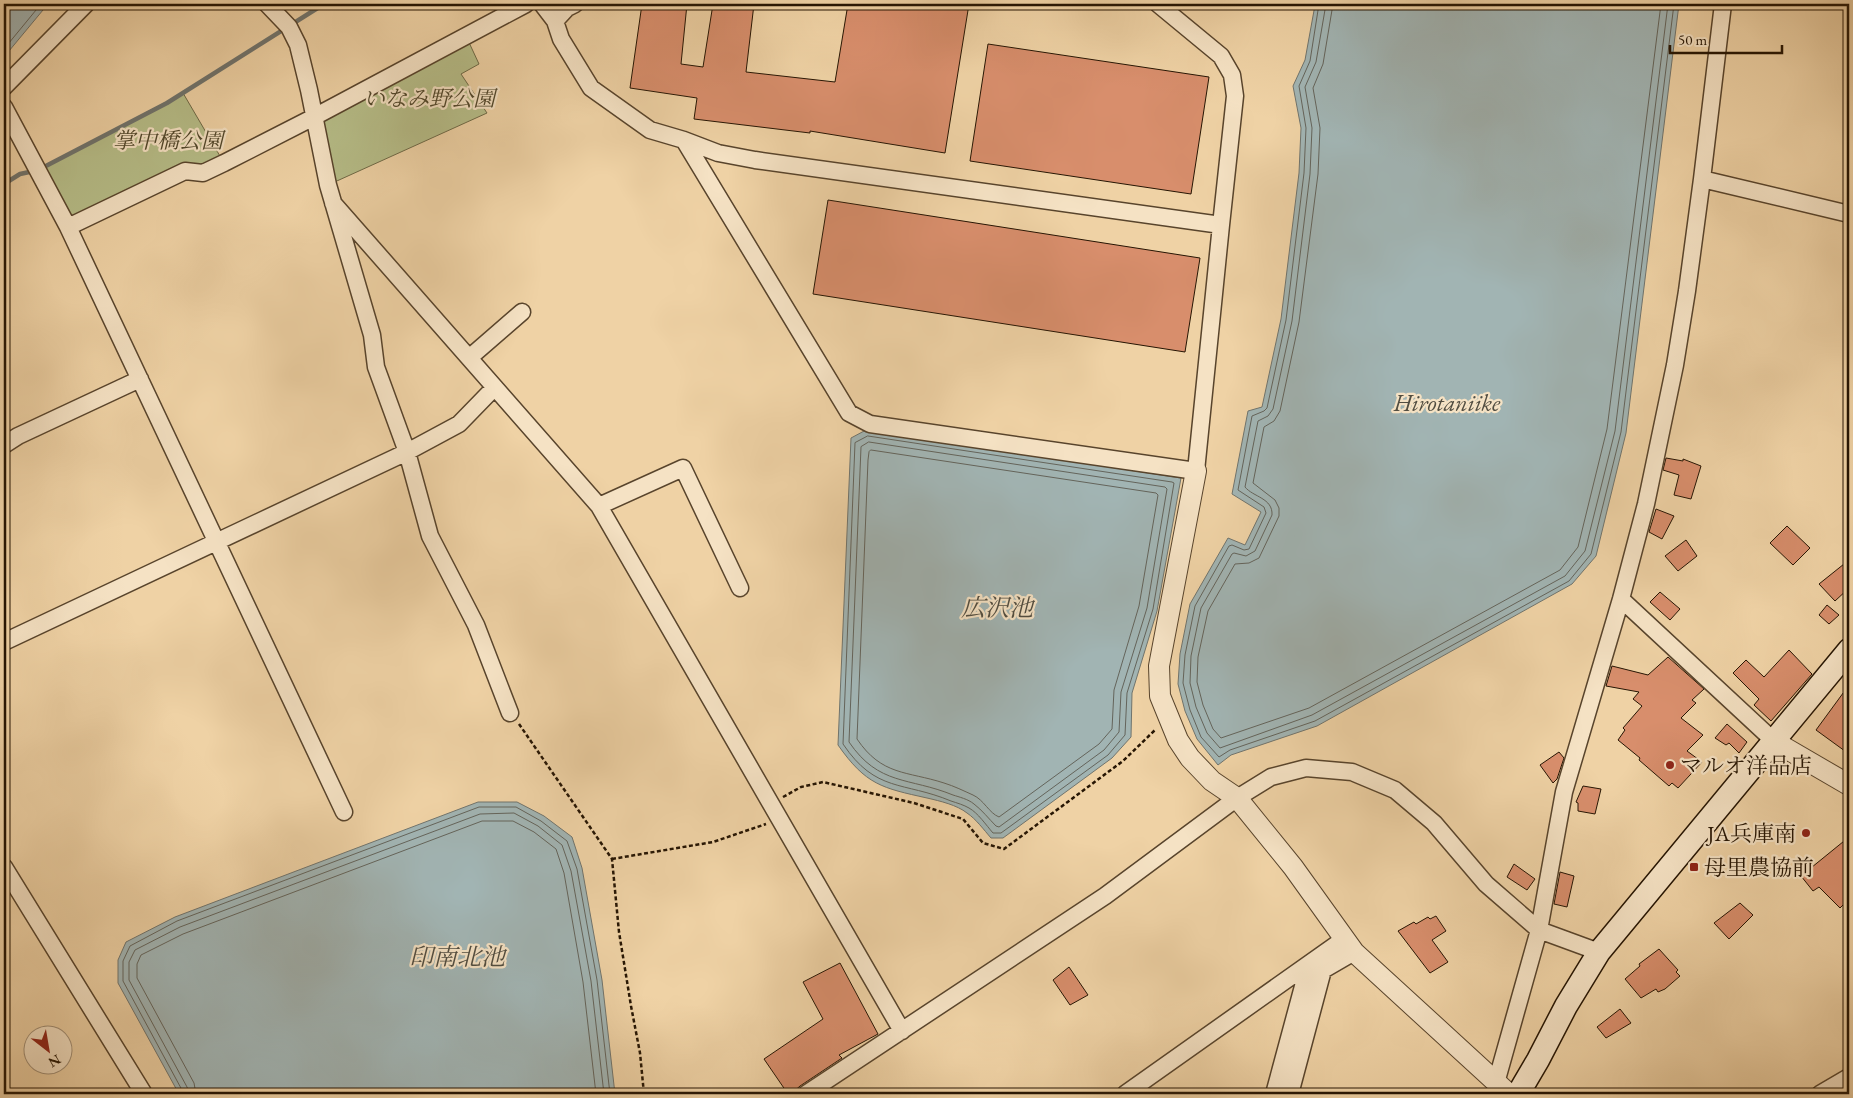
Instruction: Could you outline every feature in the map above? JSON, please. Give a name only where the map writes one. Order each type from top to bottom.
[{"type":"main road","points":[[1518,1094],[1566,1006],[1599,952],[1775,742],[1849,650]]},
{"type":"street","points":[[4,87],[86,4]]},
{"type":"street","points":[[267,4],[289,27],[298,44],[328,184],[372,336],[376,367],[407,452],[430,536],[476,625],[510,713]]},
{"type":"street","points":[[68,227],[185,170],[203,173],[314,117],[526,4]]},
{"type":"street","points":[[542,4],[555,21],[561,40],[591,88],[650,130],[718,153],[755,160],[1220,225]]},
{"type":"street","points":[[555,21],[567,8],[575,4]]},
{"type":"street","points":[[1158,4],[1221,56],[1232,75],[1235,96],[1220,225],[1196,471],[1159,666],[1160,696],[1168,718],[1190,758],[1212,780],[1237,798],[1293,867],[1349,946],[1503,1089]]},
{"type":"street","points":[[1503,1089],[1539,930],[1564,792],[1621,599],[1646,504],[1675,364],[1702,179],[1723,4]]},
{"type":"street","points":[[4,107],[68,227],[344,812]]},
{"type":"street","points":[[684,140],[849,413],[870,424],[1196,471]]},
{"type":"street","points":[[1702,179],[1849,214]]},
{"type":"street","points":[[334,203],[599,506],[902,1031]]},
{"type":"street","points":[[469,358],[522,312]]},
{"type":"street","points":[[4,445],[18,436],[140,379]]},
{"type":"street","points":[[4,642],[407,452],[459,424],[494,388]]},
{"type":"street","points":[[599,506],[683,468],[740,588]]},
{"type":"street","points":[[1621,599],[1775,742],[1849,785]]},
{"type":"street","points":[[806,1094],[1105,896],[1237,798],[1271,777],[1306,768],[1352,772],[1395,790],[1434,823],[1486,884],[1539,930],[1599,952]]},
{"type":"street","points":[[4,868],[144,1094]]},
{"type":"street","points":[[1125,1094],[1309,964],[1349,946]]},
{"type":"street","points":[[1290,1094],[1323,970],[1349,946]]},
{"type":"street","points":[[1274,1094],[1309,964]]},
{"type":"street","points":[[1820,1094],[1849,1077]]},
{"type":"path","points":[[510,713],[536,747],[612,859],[619,932],[640,1052],[644,1094]]},
{"type":"path","points":[[612,859],[713,842],[769,823],[771,804],[801,787],[823,782],[914,803],[963,819],[983,843],[1004,849],[1123,761],[1168,718]]},
{"type":"green space","name":"いなみ野公園","points":[[466,36],[479,64],[461,74],[487,113],[328,185],[314,117]]},
{"type":"green space","name":"掌中橋公園","points":[[183,93],[224,163],[185,171],[68,227],[38,170]]},
{"type":"water","points":[[4,4],[48,4],[4,57]]},
{"type":"water","name":"Hirotaniike","points":[[1309,4],[1679,4],[1626,433],[1596,556],[1572,584],[1317,726],[1231,755],[1218,765],[1197,739],[1185,711],[1178,684],[1180,654],[1190,604],[1228,538],[1245,545],[1261,512],[1232,494],[1248,411],[1262,407],[1281,319],[1299,173],[1301,128],[1293,86],[1305,60],[1315,5]]},
{"type":"water","name":"広沢池","points":[[866,430],[1181,478],[1157,611],[1132,693],[1131,737],[1112,758],[1003,838],[991,838],[963,810],[937,800],[898,791],[876,783],[857,769],[838,745],[851,438]]},
{"type":"water","name":"印南北池","points":[[478,802],[517,802],[544,816],[572,837],[582,868],[602,980],[615,1094],[179,1094],[118,983],[118,960],[126,942],[175,917]]},
{"type":"building","points":[[642,4],[687,4],[681,64],[703,67],[713,4],[754,4],[746,72],[835,82],[848,4],[969,4],[945,153],[810,131],[810,133],[694,119],[697,98],[630,88]]},
{"type":"building","points":[[988,44],[1209,77],[1191,194],[970,161]]},
{"type":"building","points":[[828,200],[1200,258],[1185,352],[813,294]]},
{"type":"building","points":[[1666,458],[1683,461],[1683,459],[1701,466],[1691,499],[1674,495],[1679,475],[1663,470]]},
{"type":"building","points":[[1656,509],[1674,516],[1662,539],[1649,532]]},
{"type":"building","points":[[1787,526],[1810,548],[1793,565],[1770,543]]},
{"type":"building","points":[[1686,540],[1697,556],[1678,571],[1665,556]]},
{"type":"building","points":[[1849,560],[1849,588],[1835,601],[1819,584]]},
{"type":"building","points":[[1660,592],[1680,609],[1670,620],[1650,602]]},
{"type":"building","points":[[1827,605],[1839,615],[1829,624],[1819,615]]},
{"type":"building","points":[[1789,650],[1812,674],[1771,721],[1754,705],[1759,699],[1733,673],[1746,660],[1764,677]]},
{"type":"building","points":[[1668,657],[1704,689],[1692,700],[1696,703],[1681,718],[1703,735],[1687,751],[1702,762],[1678,788],[1672,783],[1669,786],[1618,740],[1625,730],[1623,728],[1642,706],[1633,699],[1639,692],[1606,686],[1612,666],[1648,675]]},
{"type":"building","points":[[1849,685],[1849,754],[1816,730]]},
{"type":"building","points":[[1727,724],[1747,742],[1739,753],[1729,743],[1726,745],[1715,738]]},
{"type":"building","points":[[1559,752],[1564,758],[1557,779],[1553,783],[1540,765]]},
{"type":"building","points":[[1583,786],[1601,789],[1595,814],[1578,811],[1578,803],[1576,802]]},
{"type":"building","points":[[1849,837],[1849,899],[1840,908],[1819,887],[1813,891],[1801,876]]},
{"type":"building","points":[[1514,864],[1535,879],[1527,890],[1507,877]]},
{"type":"building","points":[[1560,872],[1574,876],[1567,907],[1554,904]]},
{"type":"building","points":[[1740,903],[1753,915],[1729,939],[1714,923]]},
{"type":"building","points":[[1436,916],[1446,931],[1432,940],[1448,962],[1430,973],[1398,931],[1414,922],[1416,924],[1428,917],[1430,919]]},
{"type":"building","points":[[1659,949],[1678,970],[1676,972],[1680,976],[1665,989],[1658,992],[1656,989],[1641,998],[1625,979],[1640,966],[1639,964]]},
{"type":"building","points":[[840,963],[878,1034],[839,1055],[842,1058],[791,1094],[788,1094],[764,1059],[823,1019],[803,982]]},
{"type":"building","points":[[1069,967],[1088,995],[1070,1005],[1053,980]]},
{"type":"building","points":[[1620,1009],[1631,1023],[1606,1038],[1597,1027]]},
{"type":"waterway","points":[[42,168],[167,103],[324,4]]},
{"type":"waterway","points":[[4,184],[20,174],[34,171]]},
{"type":"place","name":"マルオ洋品店","points":[[1670,765]]},
{"type":"place","name":"JA兵庫南","points":[[1806,833]]},
{"type":"place","name":"母里農協前","points":[[1694,867]]}]
